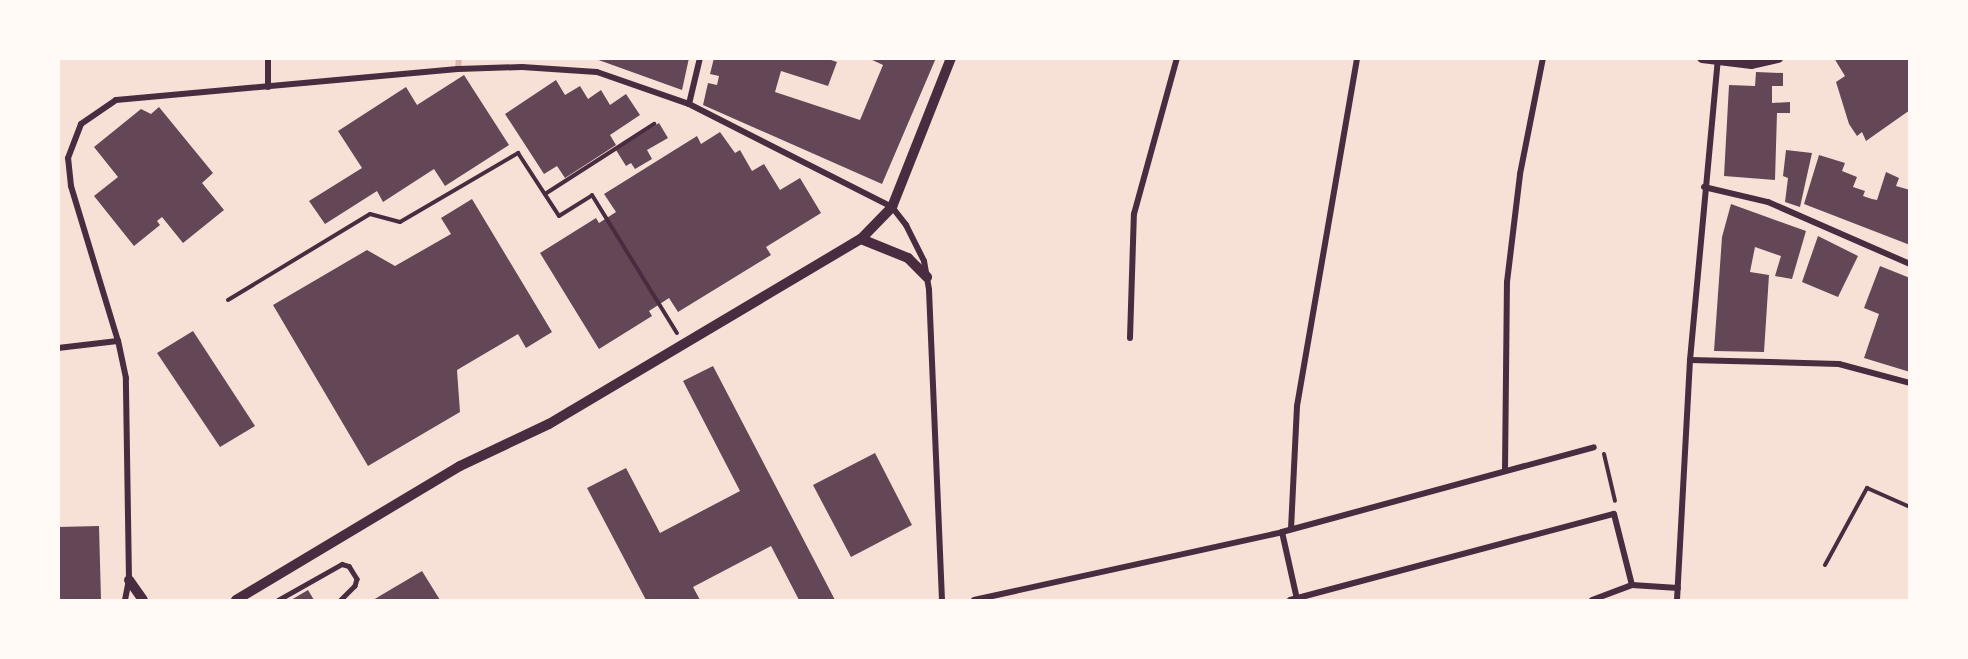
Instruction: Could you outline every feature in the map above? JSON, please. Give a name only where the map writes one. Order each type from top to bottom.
[{"type":"street","points":[[268,58],[268,87]]},
{"type":"street","points":[[689,104],[700,58]]},
{"type":"street","points":[[236,600],[460,466],[549,424],[861,240],[892,207],[951,58]]},
{"type":"street","points":[[1130,339],[1134,214],[1177,58]]},
{"type":"street","points":[[1291,529],[1297,406],[1357,58]]},
{"type":"street","points":[[1505,470],[1508,282],[1520,174],[1543,58]]},
{"type":"street","points":[[1702,58],[1752,64],[1778,58]]},
{"type":"street","points":[[1677,600],[1690,360],[1704,187],[1718,60]]},
{"type":"street","points":[[125,600],[129,580],[126,378],[118,341],[71,186],[68,158],[74,136],[90,115],[116,100],[466,68],[544,67],[605,74],[689,104],[892,207],[917,245],[927,277],[942,600]]},
{"type":"street","points":[[1704,187],[1768,202],[1910,264]]},
{"type":"street","points":[[861,240],[900,254],[927,277]]},
{"type":"street","points":[[58,348],[118,341]]},
{"type":"street","points":[[1690,360],[1839,364],[1910,383]]},
{"type":"street","points":[[974,600],[1282,532],[1594,447]]},
{"type":"street","points":[[1282,532],[1294,600],[1614,514],[1632,585]]},
{"type":"street","points":[[129,580],[143,600]]},
{"type":"street","points":[[1592,600],[1632,585],[1678,588]]},
{"type":"lane","points":[[278,600],[342,564],[349,566],[357,579],[356,586],[341,600]]},
{"type":"path","points":[[545,194],[654,124]]},
{"type":"path","points":[[228,300],[369,214],[400,222],[518,153],[559,216],[592,195],[684,344]]},
{"type":"path","points":[[1594,447],[1608,460],[1615,489],[1614,514]]},
{"type":"path","points":[[1825,565],[1867,488],[1910,510]]},
{"type":"building","points":[[593,58],[689,58],[682,90]]},
{"type":"building","points":[[714,58],[825,58],[837,62],[828,86],[781,71],[775,92],[860,120],[883,65],[868,58],[936,58],[882,184],[703,105],[708,83],[717,85],[719,76],[710,74]]},
{"type":"building","points":[[1834,58],[1910,58],[1910,110],[1866,141],[1862,132],[1857,136],[1849,124],[1836,82],[1845,76]]},
{"type":"building","points":[[1756,72],[1783,73],[1783,86],[1772,86],[1772,103],[1790,102],[1790,113],[1777,113],[1775,180],[1724,176],[1729,85],[1755,86]]},
{"type":"building","points":[[464,75],[509,145],[445,186],[434,169],[383,202],[377,191],[325,224],[309,201],[362,168],[338,131],[406,87],[417,105]]},
{"type":"building","points":[[556,80],[565,95],[580,86],[588,99],[601,90],[610,105],[626,94],[640,115],[610,135],[616,145],[565,178],[557,166],[544,174],[505,114]]},
{"type":"building","points":[[159,107],[213,173],[202,183],[224,210],[183,243],[162,217],[157,221],[160,225],[134,246],[94,196],[118,177],[94,147],[141,109],[151,114]]},
{"type":"building","points":[[659,123],[668,138],[647,150],[652,159],[635,169],[631,163],[626,166],[616,150]]},
{"type":"building","points":[[720,132],[735,153],[740,150],[752,171],[764,164],[780,190],[800,178],[821,213],[766,247],[771,255],[678,312],[669,298],[649,311],[652,316],[599,349],[540,253],[596,218],[599,223],[616,212],[604,194],[697,136],[701,144]]},
{"type":"building","points":[[1786,150],[1812,153],[1800,207],[1785,202],[1788,178],[1783,176]]},
{"type":"building","points":[[1819,155],[1845,163],[1842,171],[1857,177],[1853,187],[1865,191],[1863,196],[1872,199],[1877,200],[1886,172],[1899,178],[1896,186],[1910,190],[1910,245],[1804,204]]},
{"type":"building","points":[[472,199],[552,332],[526,348],[518,334],[457,370],[460,412],[368,466],[273,305],[367,250],[395,266],[451,234],[441,218]]},
{"type":"building","points":[[1731,204],[1806,231],[1792,279],[1775,276],[1781,256],[1755,247],[1750,272],[1769,275],[1764,352],[1714,351],[1722,237]]},
{"type":"building","points":[[1818,236],[1858,256],[1838,297],[1802,282]]},
{"type":"building","points":[[1880,266],[1910,278],[1910,372],[1864,358],[1879,314],[1864,308]]},
{"type":"building","points":[[193,331],[255,426],[220,447],[157,353]]},
{"type":"building","points":[[713,366],[835,600],[799,600],[771,546],[693,587],[700,600],[646,600],[587,488],[626,468],[660,533],[740,491],[683,381]]},
{"type":"building","points":[[875,453],[912,525],[851,557],[813,485]]},
{"type":"building","points":[[99,526],[101,600],[58,600],[58,527]]},
{"type":"building","points":[[422,571],[440,600],[373,600]]},
{"type":"building","points":[[308,590],[314,600],[291,600]]},
{"type":"waterway","points":[[458,69],[459,58]]}]
